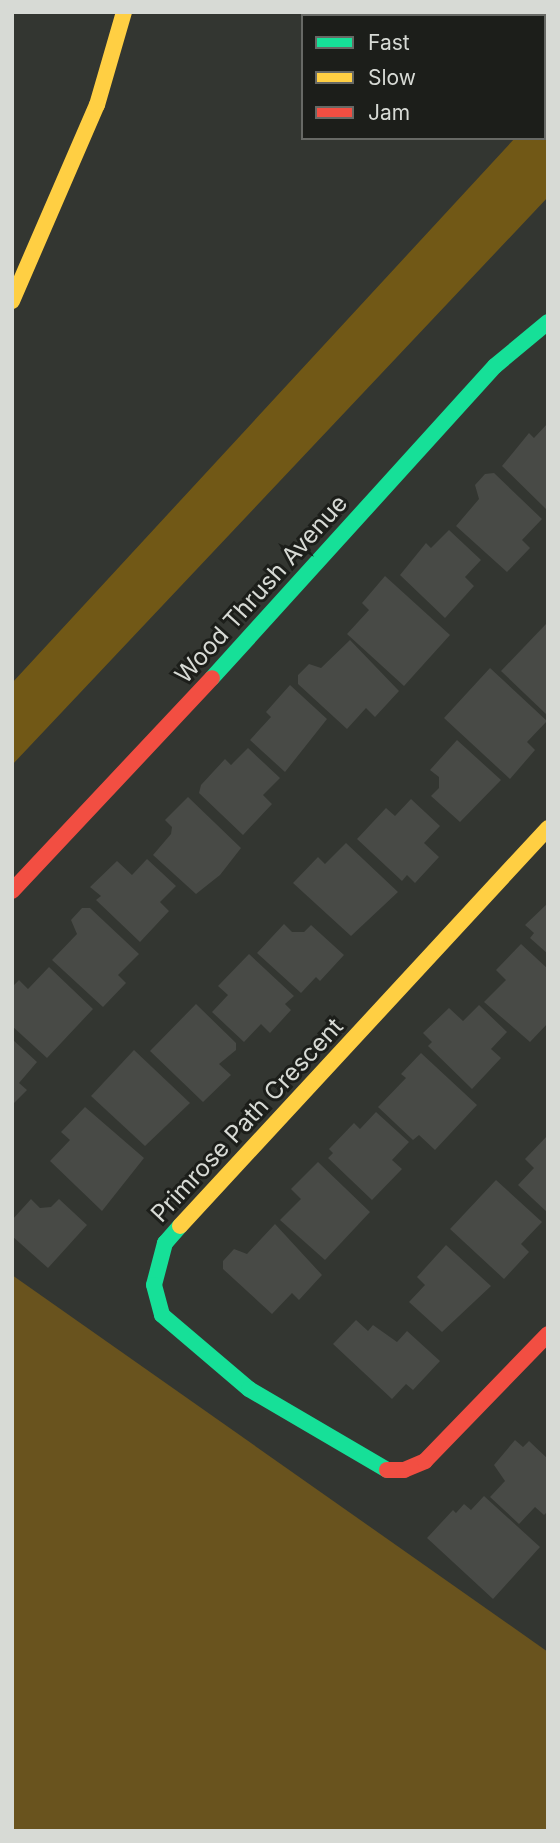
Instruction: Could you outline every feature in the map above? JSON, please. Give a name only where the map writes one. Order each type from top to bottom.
[{"type":"street","points":[[12,301],[97,105],[124,12]]},
{"type":"street","name":"Wood Thrush Avenue","points":[[12,891],[154,742],[486,376],[548,322]]},
{"type":"street","name":"Primrose Path Crescent","points":[[548,828],[165,1243],[154,1285],[162,1315],[249,1389],[384,1470],[404,1470],[425,1461],[548,1334]]},
{"type":"shaded area","points":[[548,103],[548,197],[12,765],[12,683],[513,140],[546,140]]},
{"type":"shaded area","points":[[12,1275],[548,1652],[548,1831],[12,1831]]},
{"type":"building","points":[[548,423],[546,509],[502,466],[529,433],[534,438]]},
{"type":"building","points":[[494,473],[542,519],[522,540],[530,548],[507,572],[456,526],[479,499],[475,485],[485,474]]},
{"type":"building","points":[[449,530],[481,560],[465,577],[474,586],[445,618],[400,575],[426,543],[431,548]]},
{"type":"building","points":[[385,576],[450,635],[404,686],[347,634],[369,610],[362,603]]},
{"type":"building","points":[[546,624],[548,625],[546,714],[501,671]]},
{"type":"building","points":[[350,640],[399,691],[375,717],[366,708],[347,729],[298,684],[298,675],[309,664],[321,668]]},
{"type":"building","points":[[490,668],[547,721],[527,742],[535,750],[510,779],[444,718]]},
{"type":"building","points":[[290,685],[327,719],[285,772],[250,740],[271,717],[266,712]]},
{"type":"building","points":[[457,740],[501,780],[460,822],[431,796],[439,788],[439,777],[430,770]]},
{"type":"building","points":[[248,748],[280,778],[263,795],[272,804],[243,835],[199,793],[201,785],[225,759],[231,765]]},
{"type":"building","points":[[188,797],[241,848],[220,875],[196,894],[153,855],[171,834],[172,827],[165,820]]},
{"type":"building","points":[[411,799],[440,826],[424,843],[439,857],[415,883],[407,875],[402,881],[357,839],[386,808],[395,816]]},
{"type":"building","points":[[346,843],[398,892],[351,936],[293,883],[318,857],[325,864]]},
{"type":"building","points":[[147,859],[176,886],[160,902],[169,911],[140,942],[96,900],[101,896],[90,887],[117,861],[132,875]]},
{"type":"building","points":[[548,903],[548,954],[530,938],[534,933],[525,925]]},
{"type":"building","points":[[82,908],[90,908],[139,954],[118,975],[126,983],[103,1007],[52,960],[77,934],[71,920]]},
{"type":"building","points":[[284,924],[292,932],[304,932],[311,925],[344,955],[320,981],[316,977],[301,993],[257,953]]},
{"type":"building","points":[[521,944],[548,969],[548,1023],[530,1042],[484,1002],[506,980],[496,970]]},
{"type":"building","points":[[249,954],[294,996],[285,1004],[291,1010],[270,1033],[261,1024],[244,1042],[212,1012],[228,995],[218,986]]},
{"type":"building","points":[[49,967],[93,1009],[47,1058],[12,1026],[12,987],[19,980],[28,989]]},
{"type":"building","points":[[196,1004],[236,1043],[236,1050],[219,1064],[231,1075],[203,1102],[150,1051]]},
{"type":"building","points":[[479,1005],[507,1032],[491,1049],[501,1058],[472,1089],[428,1046],[432,1042],[423,1033],[449,1008],[463,1021]]},
{"type":"building","points":[[12,1039],[37,1062],[19,1083],[27,1090],[12,1105]]},
{"type":"building","points":[[134,1050],[190,1103],[145,1146],[91,1096]]},
{"type":"building","points":[[421,1053],[477,1105],[435,1150],[419,1135],[413,1140],[378,1107],[406,1078],[401,1074]]},
{"type":"building","points":[[85,1107],[144,1158],[102,1211],[50,1161],[70,1140],[61,1132]]},
{"type":"building","points":[[376,1112],[409,1142],[392,1160],[402,1169],[372,1200],[328,1158],[333,1153],[329,1149],[354,1123],[360,1129]]},
{"type":"building","points":[[548,1135],[548,1213],[518,1185],[534,1168],[525,1159]]},
{"type":"building","points":[[318,1162],[370,1212],[325,1260],[280,1220],[301,1199],[291,1189]]},
{"type":"building","points":[[496,1180],[542,1222],[521,1244],[529,1252],[504,1279],[450,1229]]},
{"type":"building","points":[[31,1199],[40,1208],[51,1207],[59,1199],[87,1225],[48,1268],[12,1236],[12,1220]]},
{"type":"building","points":[[275,1224],[322,1275],[299,1300],[292,1293],[272,1314],[223,1269],[223,1261],[234,1249],[247,1254]]},
{"type":"building","points":[[446,1245],[491,1286],[442,1332],[409,1302],[425,1285],[417,1277]]},
{"type":"building","points":[[356,1320],[368,1331],[373,1325],[397,1342],[407,1331],[440,1361],[413,1390],[406,1384],[392,1399],[333,1344]]},
{"type":"building","points":[[515,1440],[523,1447],[529,1441],[548,1459],[548,1511],[544,1515],[535,1507],[519,1524],[490,1497],[505,1481],[494,1465]]},
{"type":"building","points":[[484,1496],[540,1547],[493,1599],[427,1538],[453,1510],[456,1513],[464,1504],[471,1510]]},
{"type":"traffic: fast","points":[[212,678],[495,366],[548,322]]},
{"type":"traffic: fast","points":[[180,1226],[165,1243],[154,1285],[162,1315],[249,1389],[387,1470]]},
{"type":"traffic: slow","points":[[12,301],[97,105],[124,12]]},
{"type":"traffic: slow","points":[[180,1226],[548,828]]},
{"type":"traffic: jam","points":[[12,891],[212,678]]},
{"type":"traffic: jam","points":[[387,1470],[404,1470],[425,1461],[548,1334]]}]
